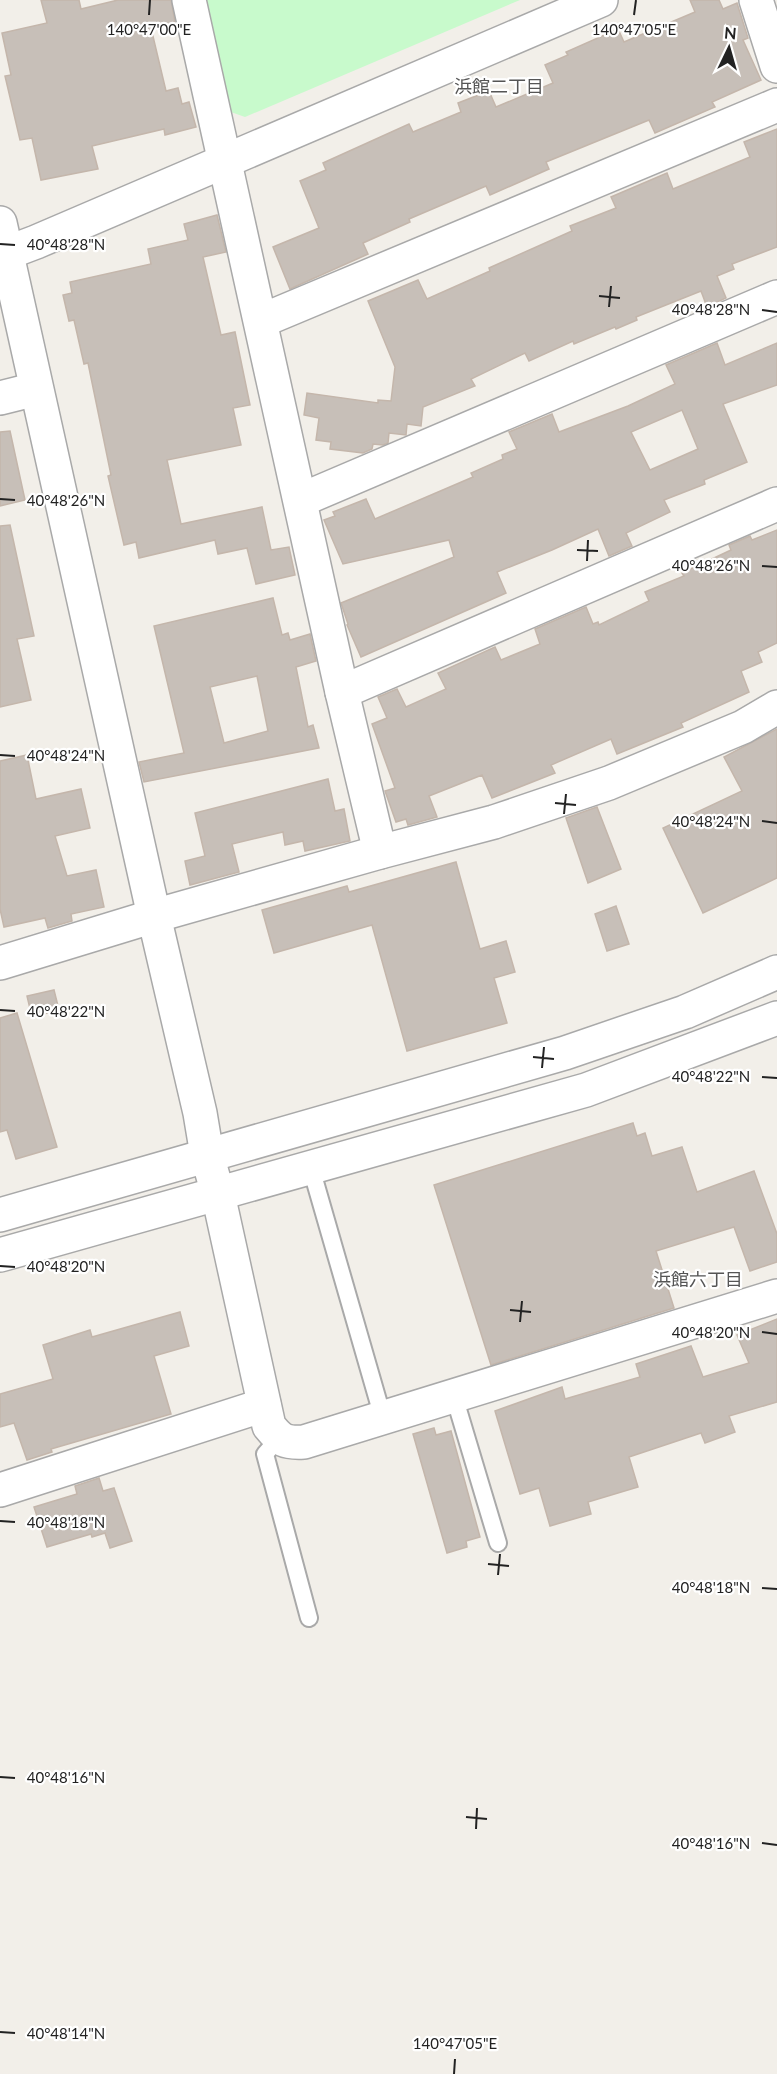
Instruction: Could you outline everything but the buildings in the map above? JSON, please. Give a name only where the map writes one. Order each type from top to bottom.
[{"type":"street","points":[[189,0],[342,692],[380,852]]},
{"type":"street","points":[[601,0],[36,243],[4,238],[269,1426],[279,1438],[290,1443],[304,1442],[777,1296]]},
{"type":"street","points":[[756,0],[772,31],[777,66]]},
{"type":"street","points":[[261,321],[777,105]]},
{"type":"street","points":[[301,500],[777,297]]},
{"type":"street","points":[[0,399],[36,389]]},
{"type":"street","points":[[342,692],[777,504]]},
{"type":"street","points":[[0,963],[154,915],[494,822],[609,783],[743,726],[777,708]]},
{"type":"street","points":[[0,1215],[566,1053],[685,1012],[777,972]]},
{"type":"street","points":[[0,1255],[586,1090],[777,1018]]},
{"type":"street","points":[[0,1490],[264,1405]]},
{"type":"lane","points":[[311,1168],[383,1418]]},
{"type":"lane","points":[[454,1396],[498,1543]]},
{"type":"lane","points":[[279,1438],[266,1454],[309,1618]]},
{"type":"green space","points":[[203,0],[520,0],[245,117],[228,111]]},
{"type":"district","name":"浜館二丁目","points":[[499,87]]},
{"type":"district","name":"浜館六丁目","points":[[698,1280]]}]
